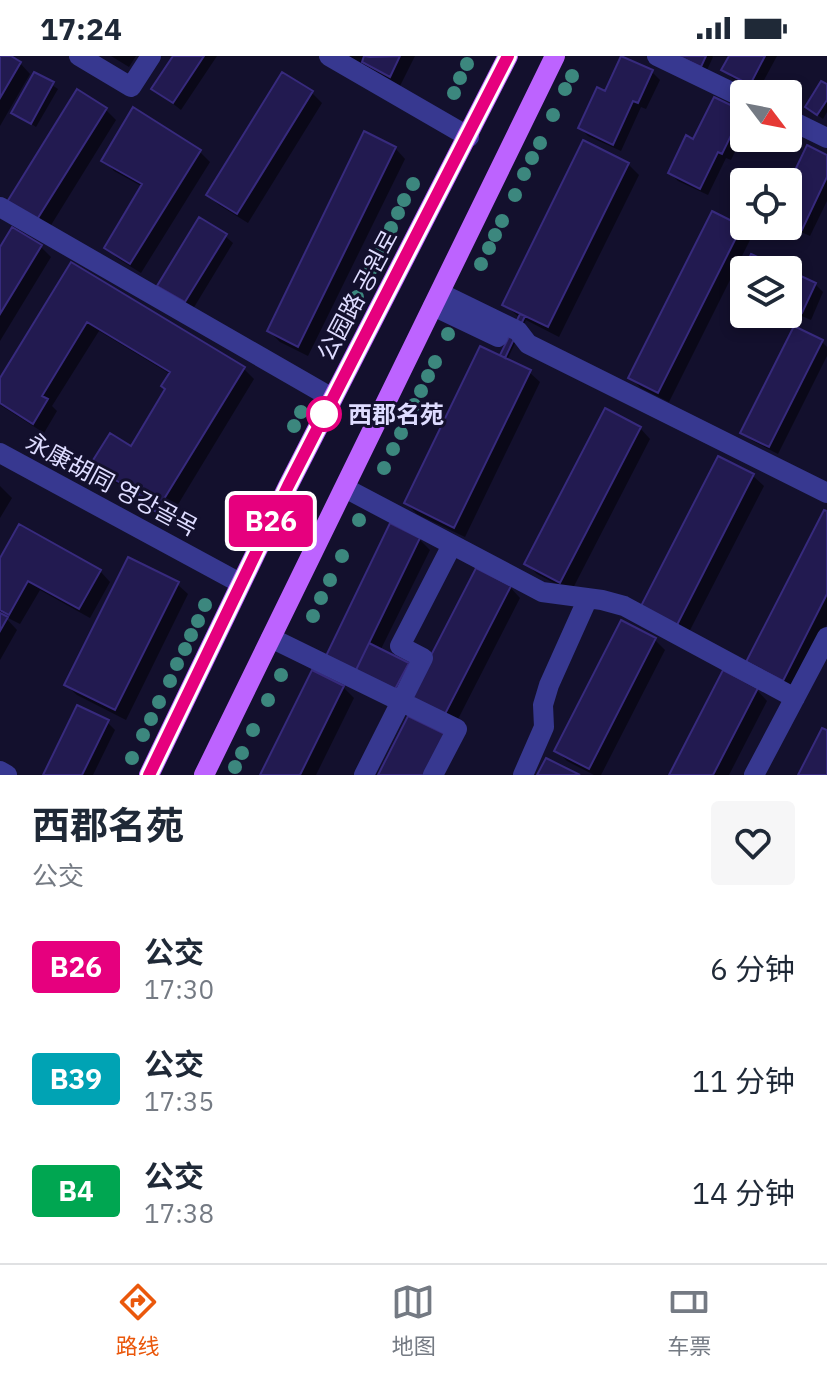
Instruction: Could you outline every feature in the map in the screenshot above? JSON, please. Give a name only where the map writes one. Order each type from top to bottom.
[{"type":"main road","name":"公园路 공원로","points":[[149,775],[332,398],[508,56]]},
{"type":"main road","points":[[204,775],[555,56]]},
{"type":"street","points":[[79,56],[131,87],[151,56]]},
{"type":"street","points":[[329,56],[469,137]]},
{"type":"street","points":[[657,56],[730,91]]},
{"type":"street","points":[[802,126],[827,138]]},
{"type":"street","points":[[0,207],[332,398]]},
{"type":"street","points":[[436,299],[512,344],[528,344],[827,493]]},
{"type":"street","name":"永康胡同 영강골목","points":[[0,453],[240,583]]},
{"type":"street","points":[[345,488],[542,592],[624,606],[795,698]]},
{"type":"street","points":[[364,775],[423,658],[400,646],[452,545]]},
{"type":"street","points":[[523,775],[544,727],[543,705],[549,685],[588,598]]},
{"type":"street","points":[[754,775],[827,637]]},
{"type":"street","points":[[271,638],[457,729],[433,775]]},
{"type":"street","points":[[0,771],[7,775]]},
{"type":"building","points":[[0,56],[11,56],[21,62],[0,98]]},
{"type":"building","points":[[173,56],[204,56],[173,103],[151,89]]},
{"type":"building","points":[[364,56],[400,56],[390,77],[362,62]]},
{"type":"building","points":[[621,56],[653,70],[638,103],[633,101],[613,145],[578,128],[597,87],[605,91]]},
{"type":"building","points":[[678,56],[706,56],[701,67]]},
{"type":"building","points":[[729,56],[765,56],[753,80],[740,80],[721,70]]},
{"type":"building","points":[[34,72],[54,82],[31,124],[11,113]]},
{"type":"building","points":[[282,72],[313,91],[237,214],[206,195]]},
{"type":"building","points":[[821,81],[827,84],[827,100],[817,115],[805,107]]},
{"type":"building","points":[[77,89],[107,108],[36,221],[7,202]]},
{"type":"building","points":[[714,97],[730,105],[730,138],[722,154],[718,152],[700,189],[668,173],[686,135],[693,139]]},
{"type":"building","points":[[133,107],[201,150],[130,264],[104,248],[142,184],[101,161]]},
{"type":"building","points":[[364,131],[396,147],[298,347],[267,331]]},
{"type":"building","points":[[583,140],[629,163],[548,327],[502,305]]},
{"type":"building","points":[[807,145],[827,155],[827,177],[802,230],[802,168],[796,168]]},
{"type":"building","points":[[712,211],[730,220],[730,240],[735,240],[658,393],[628,378]]},
{"type":"building","points":[[199,217],[227,234],[185,302],[157,286]]},
{"type":"building","points":[[12,227],[42,245],[0,314],[0,247]]},
{"type":"building","points":[[71,262],[245,367],[156,512],[136,499],[139,494],[90,465],[110,433],[131,446],[165,389],[161,386],[170,372],[87,322],[42,396],[48,399],[33,424],[0,403],[0,378]]},
{"type":"building","points":[[802,276],[816,283],[802,313]]},
{"type":"building","points":[[520,314],[525,316],[505,358],[500,355]]},
{"type":"building","points":[[793,328],[823,340],[769,447],[740,433]]},
{"type":"building","points":[[480,346],[531,370],[454,528],[404,503]]},
{"type":"building","points":[[605,408],[641,427],[560,583],[524,564]]},
{"type":"building","points":[[718,456],[754,474],[676,627],[640,608]]},
{"type":"building","points":[[824,510],[827,511],[827,594],[783,681],[746,662]]},
{"type":"building","points":[[390,523],[420,538],[355,672],[325,658]]},
{"type":"building","points":[[19,524],[101,570],[79,609],[28,581],[9,615],[0,610],[0,558]]},
{"type":"building","points":[[128,557],[179,582],[115,710],[64,685]]},
{"type":"building","points":[[476,568],[511,586],[444,716],[409,698]]},
{"type":"building","points":[[0,613],[8,617],[0,631]]},
{"type":"building","points":[[621,620],[656,638],[589,769],[554,751]]},
{"type":"building","points":[[369,643],[409,663],[394,691],[355,672]]},
{"type":"building","points":[[312,670],[344,686],[300,775],[260,775]]},
{"type":"building","points":[[723,670],[758,688],[713,775],[669,775]]},
{"type":"building","points":[[77,705],[109,720],[82,775],[43,775]]},
{"type":"building","points":[[408,716],[445,734],[424,775],[378,775]]},
{"type":"building","points":[[822,728],[827,730],[827,775],[798,775]]},
{"type":"building","points":[[546,758],[580,775],[537,775]]},
{"type":"bus line","name":"B26","points":[[149,775],[288,486],[508,56]]},
{"type":"place","name":"西郡名苑","points":[[324,414]]}]
